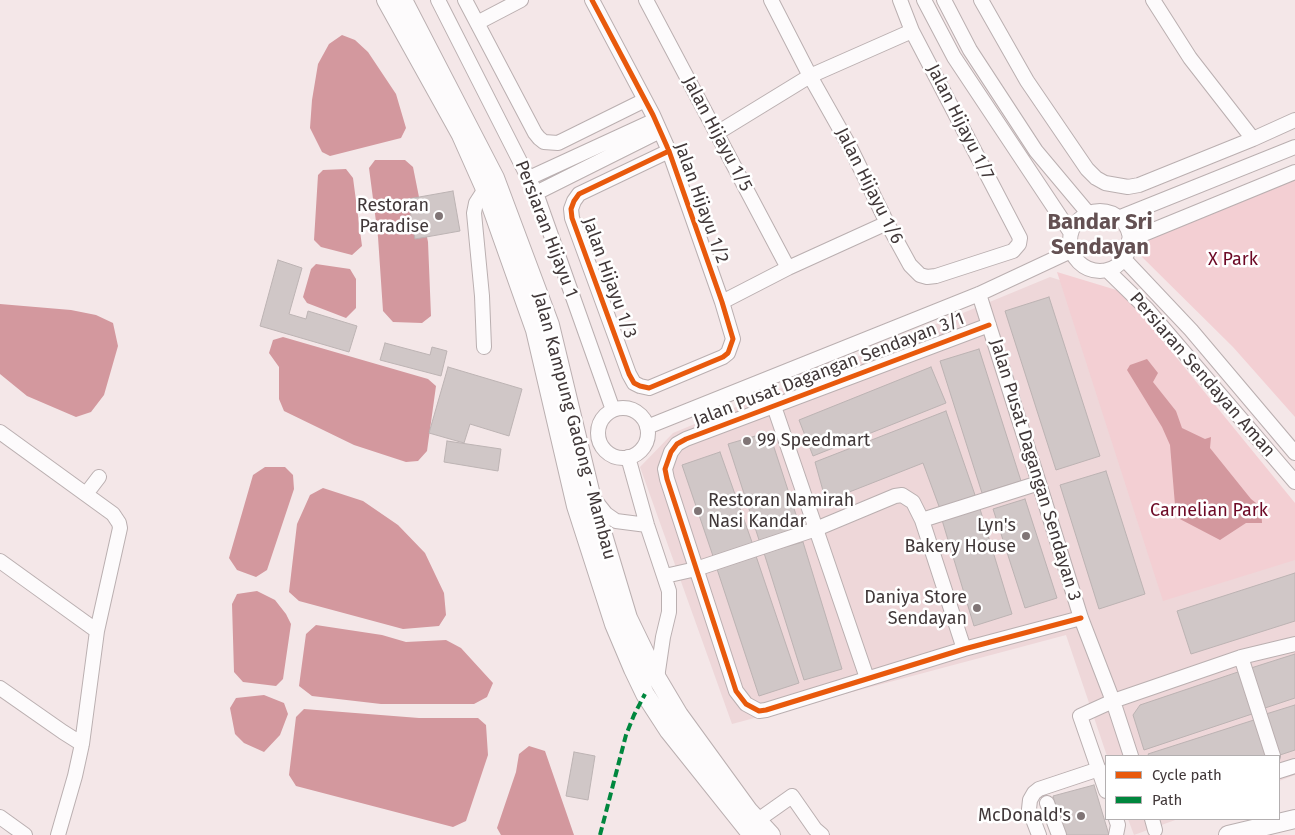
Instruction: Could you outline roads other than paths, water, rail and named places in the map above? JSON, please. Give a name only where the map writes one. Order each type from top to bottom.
[{"type":"main road","name":"Jalan Kampung Gadong - Mambau","points":[[386,0],[461,135],[485,189],[535,330],[576,506],[614,624],[633,670],[650,701],[670,731],[755,828],[771,835]]},
{"type":"main road","name":"Jalan Kampung Gadong - Mambau","points":[[403,0],[499,187],[550,325],[590,495],[628,618],[679,715],[748,810],[755,828]]},
{"type":"main road","points":[[1228,835],[1295,819]]},
{"type":"street","name":"Persiaran Hijayu 1","points":[[438,0],[536,193],[613,410]]},
{"type":"street","points":[[465,0],[535,132],[544,142],[558,143],[645,100]]},
{"type":"street","points":[[477,23],[521,0]]},
{"type":"street","name":"Jalan Hijayu 1/2","points":[[592,0],[645,100],[669,151],[722,302],[733,339],[732,346],[723,357],[688,373]]},
{"type":"street","name":"Jalan Hijayu 1/5","points":[[646,0],[788,268]]},
{"type":"street","name":"Jalan Hijayu 1/6","points":[[771,0],[810,76],[850,147],[887,223],[910,265],[920,275],[927,277],[936,276],[1013,251],[1019,244]]},
{"type":"street","name":"Jalan Hijayu 1/7","points":[[900,0],[912,31],[1020,238],[1019,244]]},
{"type":"street","points":[[924,0],[954,57],[1071,233]]},
{"type":"street","points":[[944,0],[970,50],[1036,151],[1088,213]]},
{"type":"street","points":[[981,0],[1027,81],[1087,169],[1096,178],[1106,183],[1128,187],[1139,185],[1295,120]]},
{"type":"street","points":[[1152,0],[1190,58],[1253,139]]},
{"type":"street","points":[[717,132],[810,76],[912,31]]},
{"type":"street","points":[[529,178],[658,126]]},
{"type":"street","points":[[536,193],[658,126]]},
{"type":"street","points":[[1118,218],[1295,147]]},
{"type":"street","name":"Jalan Hijayu 1/3","points":[[669,151],[579,194],[571,209],[572,218],[629,374],[634,382],[649,388],[688,373]]},
{"type":"street","points":[[1129,240],[1295,172]]},
{"type":"street","points":[[484,347],[482,296],[474,213],[476,203],[485,189]]},
{"type":"street","points":[[1104,212],[1118,218],[1124,224],[1129,246],[1124,259],[1116,266],[1098,271],[1082,265],[1071,251],[1071,233],[1074,225],[1080,218],[1088,213],[1104,212]]},
{"type":"street","points":[[722,302],[788,268],[887,223]]},
{"type":"street","points":[[647,427],[979,294],[1071,251]]},
{"type":"street","name":"Persiaran Sendayan Aman","points":[[1124,259],[1191,330],[1295,453]]},
{"type":"street","name":"Persiaran Sendayan Aman","points":[[1107,270],[1147,309],[1295,482]]},
{"type":"street","name":"Jalan Pusat Dagangan Sendayan 3","points":[[979,294],[1081,618],[1113,701],[1131,755]]},
{"type":"street","name":"Jalan Pusat Dagangan Sendayan 3/1","points":[[989,325],[686,438],[671,452],[665,469],[667,479],[736,691],[740,698],[758,711],[964,649],[1081,618]]},
{"type":"street","points":[[765,380],[867,678]]},
{"type":"street","points":[[621,408],[630,409],[643,419],[647,427],[646,443],[635,455],[620,458],[612,456],[601,445],[598,437],[600,422],[613,410],[621,408]]},
{"type":"street","points":[[0,432],[113,514],[117,518],[120,528],[96,631],[82,744],[58,835]]},
{"type":"street","points":[[628,457],[647,525],[669,591],[669,612],[663,637],[658,678]]},
{"type":"street","points":[[86,494],[99,477]]},
{"type":"street","points":[[922,520],[1040,483]]},
{"type":"street","points":[[590,495],[616,521],[647,525]]},
{"type":"street","points":[[665,576],[696,569],[816,529],[895,496],[902,495],[913,502],[922,520],[964,649]]},
{"type":"street","points":[[0,561],[96,631]]},
{"type":"street","points":[[1105,788],[1080,716],[1113,701],[1241,657],[1295,644]]},
{"type":"street","points":[[1241,657],[1273,755]]},
{"type":"street","points":[[0,688],[82,744]]},
{"type":"street","points":[[1280,771],[1295,766]]},
{"type":"street","points":[[1039,835],[1030,808],[1030,800],[1034,793],[1039,789],[1099,769]]},
{"type":"street","points":[[755,828],[792,796],[815,829],[822,835]]},
{"type":"street","points":[[1047,803],[1059,835]]},
{"type":"street","points":[[0,817],[25,835]]},
{"type":"street","points":[[1116,820],[1118,824],[1116,835]]},
{"type":"place","name":"Restoran Paradise","points":[[439,216]]},
{"type":"place","name":"99 Speedmart","points":[[747,441]]},
{"type":"place","name":"Restoran Namirah Nasi Kandar","points":[[698,511]]},
{"type":"place","name":"Lyn's Bakery House","points":[[1026,536]]},
{"type":"place","name":"Daniya Store Sendayan","points":[[977,608]]},
{"type":"place","name":"McDonald's","points":[[1081,816]]},
{"type":"district","name":"Bandar Sri Sendayan","points":[[1100,236]]},
{"type":"park label","name":"X Park","points":[[1233,260]]},
{"type":"park label","name":"Carnelian Park","points":[[1209,511]]}]
